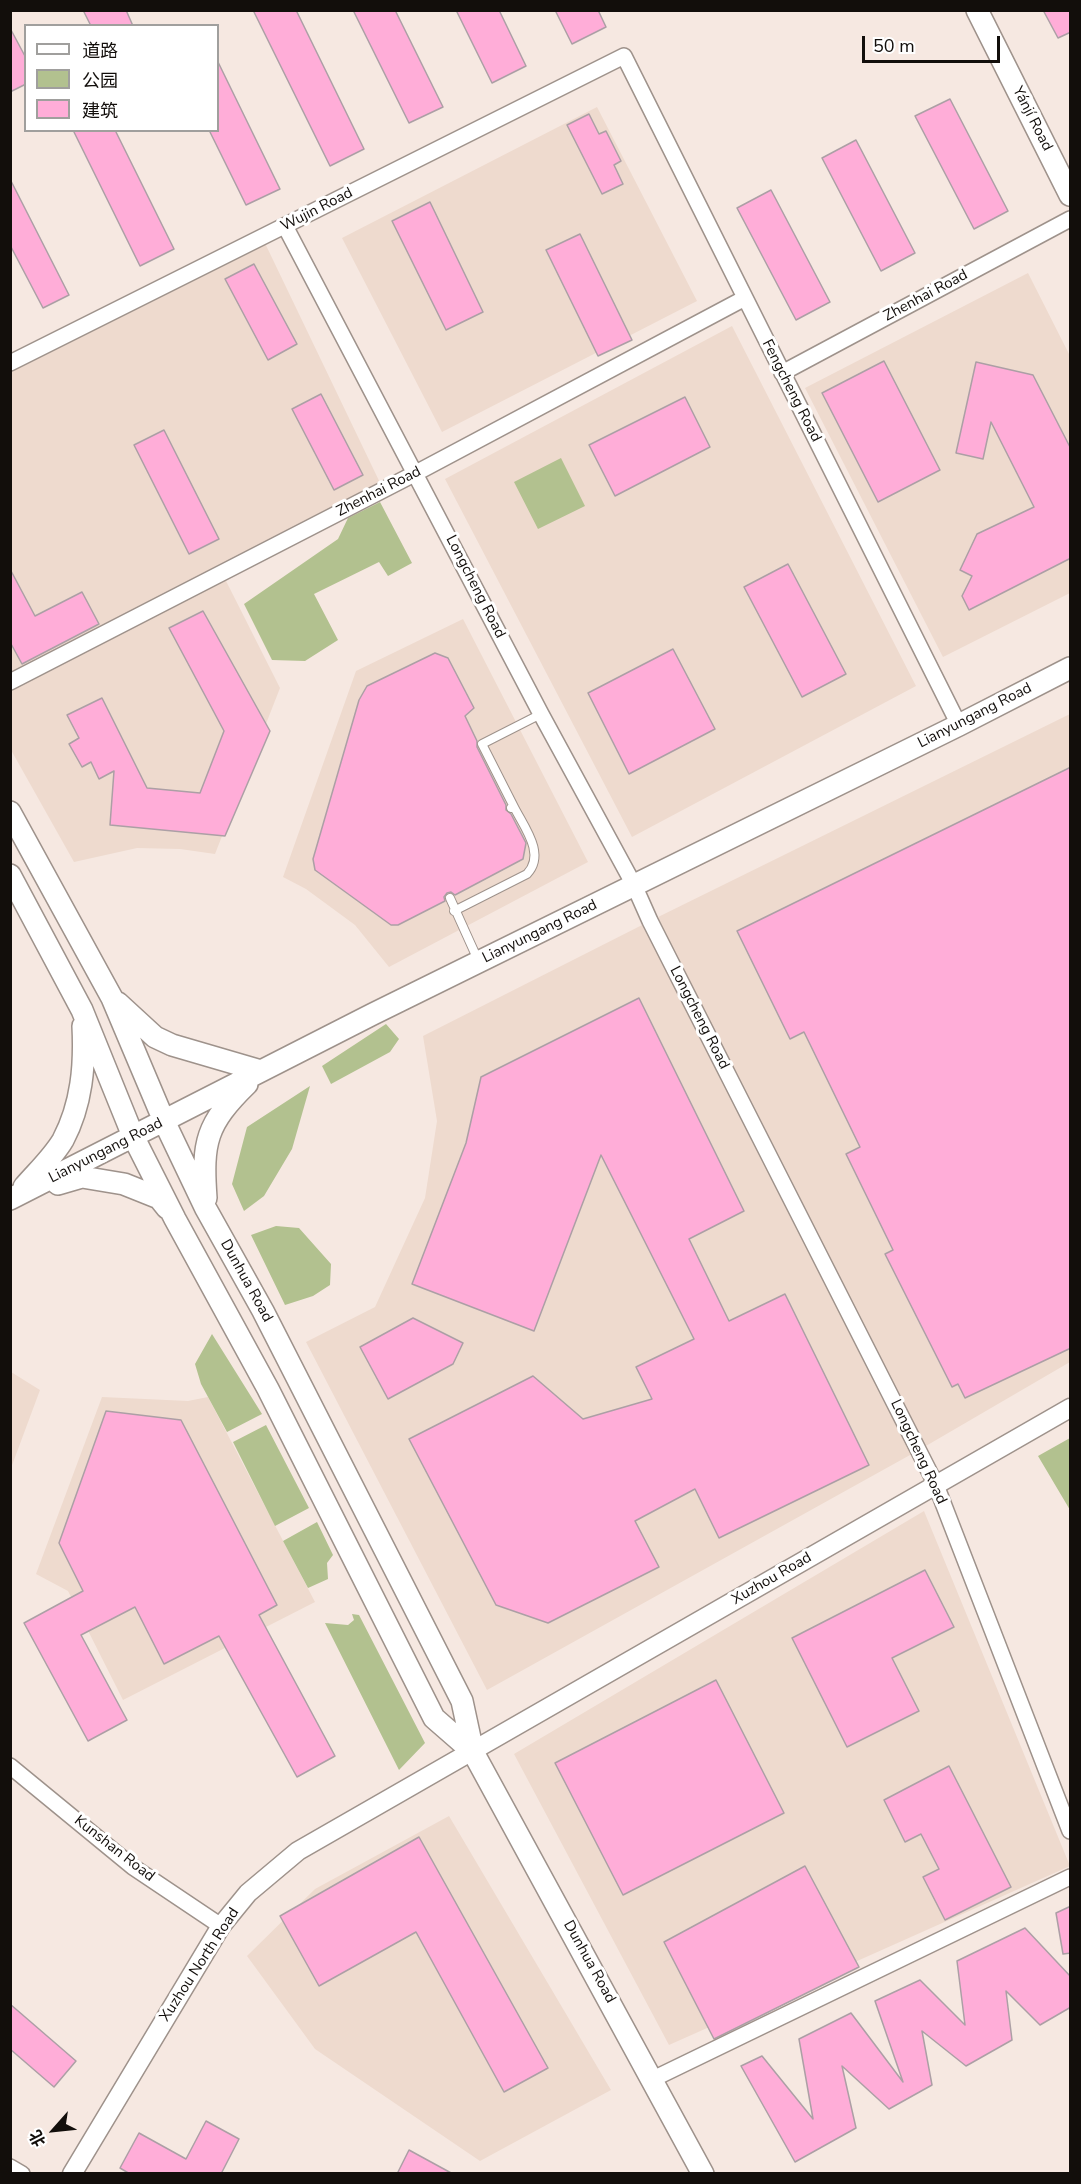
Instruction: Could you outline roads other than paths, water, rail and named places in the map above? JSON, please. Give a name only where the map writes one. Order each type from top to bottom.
[{"type":"main road","name":"Yánjí Road","points":[[977,10],[1071,195]]},
{"type":"main road","name":"Lianyungang Road","points":[[14,1197],[261,1071],[1071,668]]},
{"type":"main road","name":"Dunhua Road","points":[[10,812],[112,998],[164,1121],[206,1209],[263,1311],[462,1701],[473,1752],[703,2174]]},
{"type":"main road","name":"Dunhua Road","points":[[10,875],[82,1010],[133,1136],[175,1219],[268,1389],[434,1718],[473,1752]]},
{"type":"main road","points":[[112,998],[155,1037],[172,1045],[261,1071],[231,1101],[208,1134],[204,1163],[206,1209]]},
{"type":"main road","points":[[14,1197],[63,1140],[80,1095],[84,1058],[82,1010]]},
{"type":"main road","points":[[14,1197],[82,1177],[124,1184],[159,1198],[175,1219]]},
{"type":"street","name":"Wujin Road","points":[[10,363],[624,56]]},
{"type":"street","name":"Fengcheng Road","points":[[624,56],[959,725]]},
{"type":"street","name":"Zhenhai Road","points":[[782,374],[1071,219]]},
{"type":"street","name":"Longcheng Road","points":[[285,226],[541,714],[634,885],[650,921],[936,1485],[1071,1831]]},
{"type":"street","name":"Zhenhai Road","points":[[10,682],[416,473],[745,298]]},
{"type":"street","name":"Xuzhou Road","points":[[473,1752],[1071,1408]]},
{"type":"street","name":"Xuzhou North Road","points":[[72,2174],[221,1926],[248,1893],[297,1851],[473,1752]]},
{"type":"street","name":"Kunshan Road","points":[[10,1766],[133,1867],[221,1926]]},
{"type":"street","points":[[653,2079],[1071,1877]]},
{"type":"street","points":[[10,2168],[22,2174]]},
{"type":"lane","points":[[454,911],[527,874],[533,868],[536,852],[482,744],[541,714]]},
{"type":"lane","points":[[450,898],[479,962]]}]
